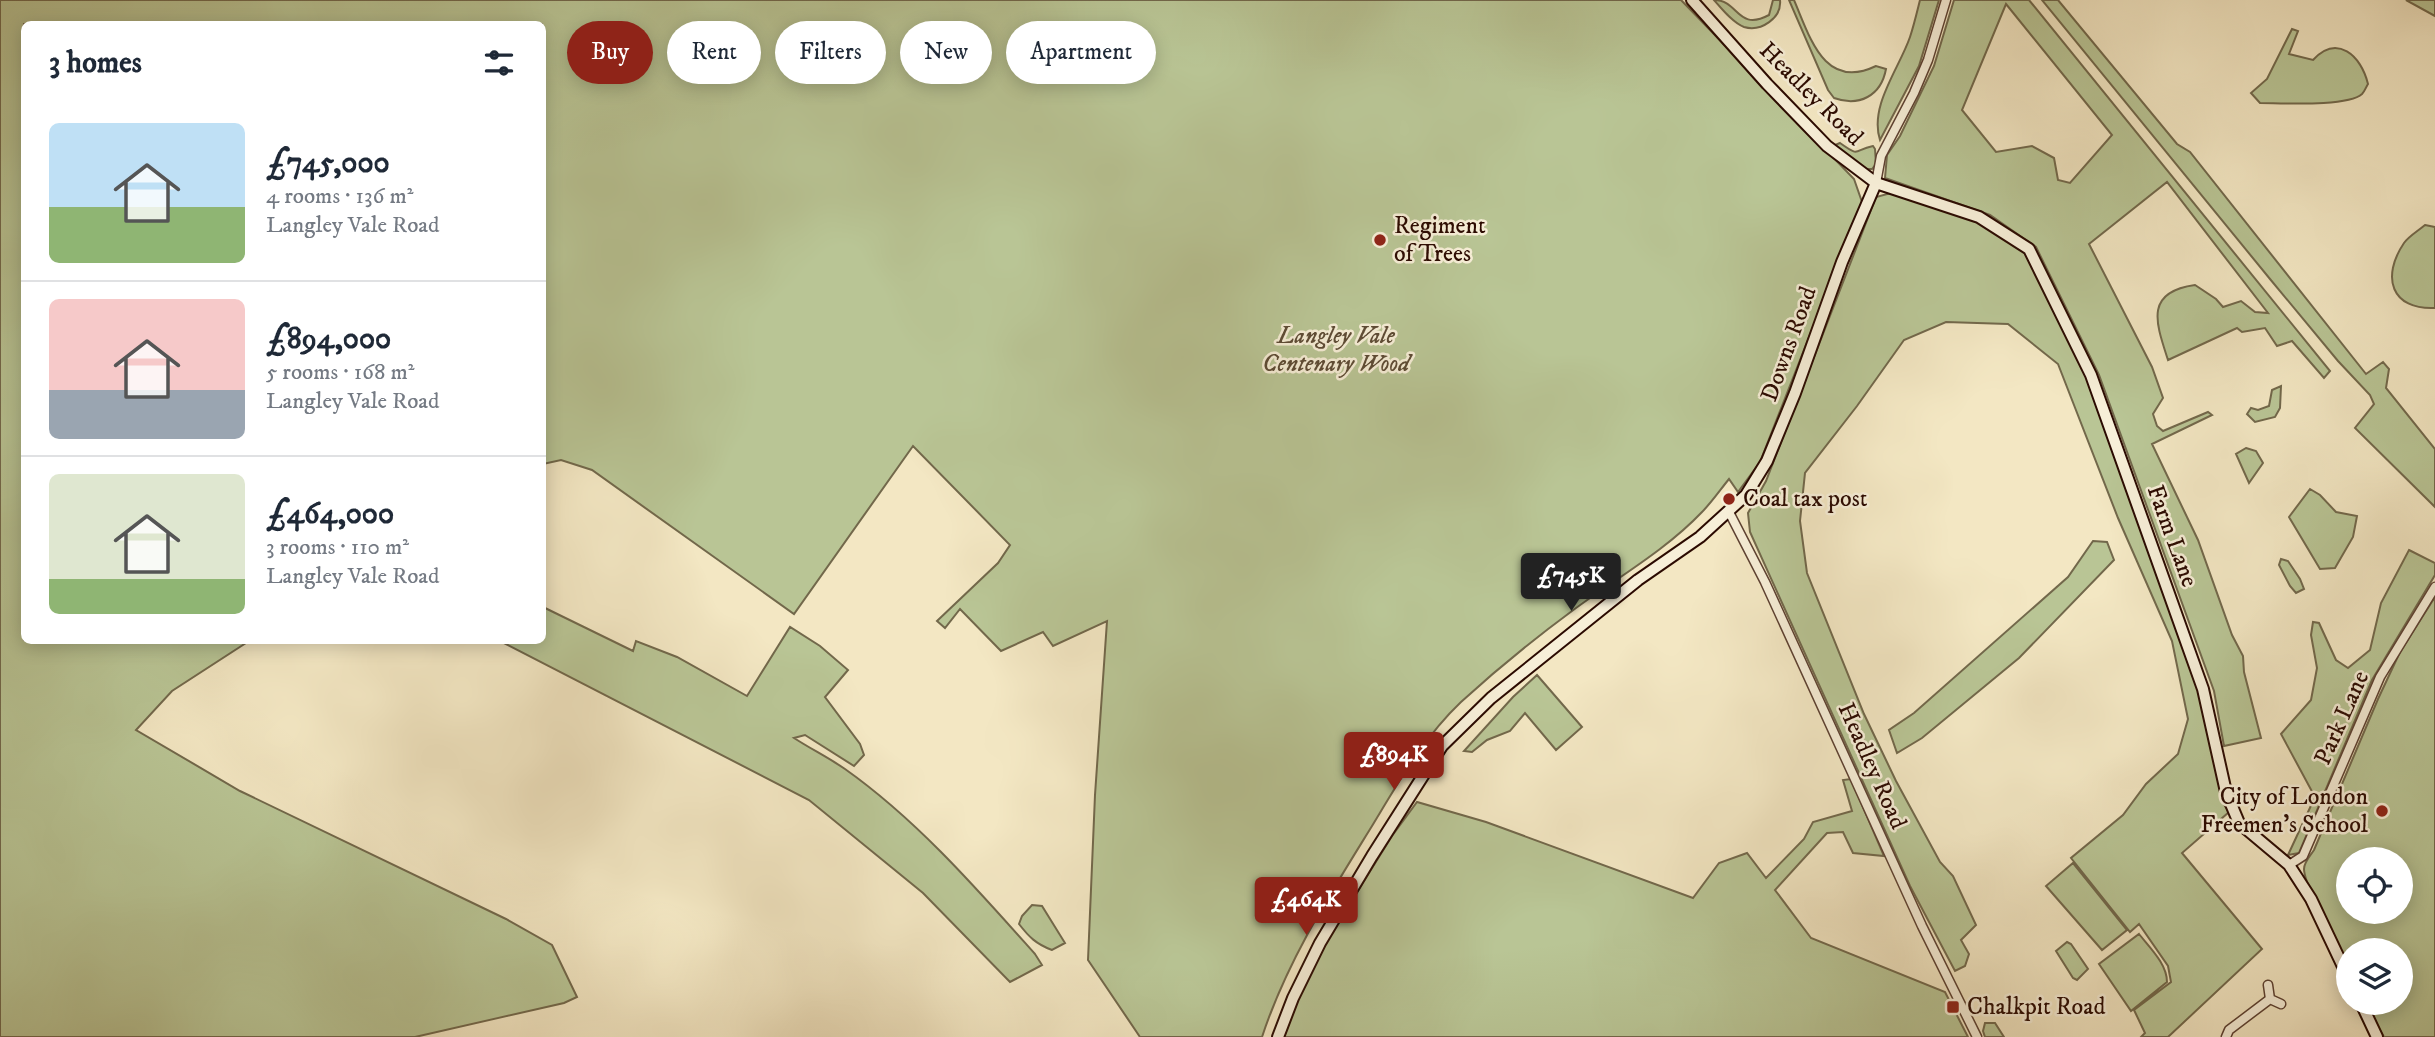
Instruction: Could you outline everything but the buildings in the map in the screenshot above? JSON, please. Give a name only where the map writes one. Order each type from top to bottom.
[{"type":"street","name":"Headley Road","points":[[1692,0],[1827,146],[1876,183]]},
{"type":"street","points":[[1876,183],[1881,156],[1928,60],[1947,0]]},
{"type":"street","name":"Downs Road","points":[[1278,1037],[1293,998],[1320,943],[1442,746],[1474,714],[1534,663],[1638,580],[1700,537],[1746,495],[1767,461],[1795,393],[1842,262],[1876,183]]},
{"type":"street","name":"Farm Lane","points":[[1876,183],[1979,216],[2029,249],[2091,375],[2203,689],[2226,792],[2239,823],[2289,865],[2311,899],[2336,952]]},
{"type":"street","name":"Headley Road","points":[[1729,512],[1765,582],[1922,926],[1977,1037]]},
{"type":"street","name":"Park Lane","points":[[2289,865],[2303,856],[2375,687],[2435,587]]},
{"type":"street","points":[[2268,985],[2270,999]]},
{"type":"street","points":[[2270,999],[2281,1004]]},
{"type":"street","points":[[2227,1037],[2229,1030],[2270,999]]},
{"type":"street","points":[[2366,1015],[2376,1037]]},
{"type":"green space","name":"Langley Vale Centenary Wood","points":[[0,0],[1681,0],[1854,179],[1862,202],[1760,462],[1738,492],[1729,479],[1688,526],[1544,633],[1488,678],[1448,716],[1423,745],[1325,903],[1284,982],[1262,1037],[1140,1037],[1088,960],[1095,795],[1107,621],[1053,646],[1043,632],[1001,651],[960,609],[945,628],[937,621],[998,563],[1010,545],[913,446],[794,614],[592,470],[561,460],[546,463],[546,21],[21,21],[21,644],[244,644],[172,691],[136,730],[240,791],[506,919],[552,945],[577,997],[564,1003],[415,1037],[0,1037]]},
{"type":"green space","points":[[1714,0],[1722,1],[1750,20],[1769,15],[1773,0],[1780,0],[1780,7],[1769,22],[1751,28],[1736,22]]},
{"type":"green space","points":[[1789,0],[1794,0],[1813,44],[1831,66],[1843,71],[1858,72],[1876,66],[1886,69],[1874,92],[1860,100],[1834,98],[1828,90]]},
{"type":"green space","points":[[1920,0],[1939,0],[1919,66],[1880,140],[1878,114],[1910,37]]},
{"type":"green space","points":[[1954,0],[2029,0],[2330,371],[2324,378],[2292,341],[2277,346],[2265,328],[2242,332],[2237,328],[2168,360],[2160,334],[2158,311],[2168,294],[2195,285],[2223,307],[2241,301],[2255,312],[2268,313],[2167,182],[2089,244],[2152,367],[2163,398],[2153,414],[2157,426],[2163,431],[2208,412],[2212,415],[2152,444],[2198,540],[2232,635],[2243,656],[2244,672],[2261,738],[2224,746],[2214,691],[2099,375],[2036,247],[1990,215],[1885,178],[1887,155],[1900,136],[1934,66]],"holes":[[[2006,4],[2112,135],[2070,183],[2058,180],[2054,158],[2032,146],[1996,152],[1962,110]]]},
{"type":"green space","points":[[2042,0],[2058,0],[2177,144],[2190,152],[2366,374],[2383,362],[2389,369],[2386,388],[2435,449],[2435,507],[2355,428],[2374,404],[2370,395],[2338,361]]},
{"type":"green space","points":[[2406,0],[2435,0],[2435,16]]},
{"type":"green space","points":[[2292,29],[2298,31],[2289,54],[2313,60],[2322,52],[2339,49],[2354,57],[2360,64],[2368,84],[2362,94],[2329,103],[2260,103],[2251,93],[2267,79]]},
{"type":"green space","points":[[1840,143],[1854,152],[1873,146],[1876,164],[1872,169],[1864,169],[1835,145]]},
{"type":"green space","points":[[1891,193],[1976,221],[2025,253],[2088,380],[2198,690],[2223,803],[2229,812],[2182,853],[2262,949],[2168,1037],[2141,1037],[2145,1033],[2134,1010],[2171,982],[2168,966],[2139,924],[2130,932],[2071,858],[2123,815],[2146,784],[2178,754],[2188,719],[2172,641],[2118,518],[2058,364],[2008,324],[1946,322],[1904,340],[1805,473],[1800,521],[1807,573],[1864,714],[1896,781],[1940,862],[1953,876],[1976,925],[1961,940],[1969,954],[1965,966],[1955,971],[1910,886],[1750,532],[1748,513],[1766,481],[1876,197]]},
{"type":"green space","points":[[2425,225],[2435,227],[2435,308],[2408,303],[2394,289],[2392,279],[2397,256],[2404,243]]},
{"type":"green space","points":[[2281,386],[2280,408],[2275,417],[2255,422],[2247,414],[2251,408],[2258,410],[2269,406],[2272,390]]},
{"type":"green space","points":[[2246,448],[2256,451],[2263,463],[2249,483],[2236,454]]},
{"type":"green space","points":[[2310,489],[2320,495],[2336,512],[2357,516],[2353,537],[2335,568],[2320,569],[2289,517]]},
{"type":"green space","points":[[2093,541],[2107,542],[2114,560],[2019,658],[1922,738],[1897,753],[1889,730],[1914,713],[2068,577]]},
{"type":"green space","points":[[2409,550],[2435,563],[2435,575],[2372,680],[2299,853],[2288,855],[2315,797],[2281,734],[2311,700],[2317,668],[2311,635],[2313,622],[2319,623],[2336,660],[2348,668],[2370,650],[2381,603]]},
{"type":"green space","points":[[2281,559],[2288,561],[2304,589],[2296,593],[2290,586],[2279,565]]},
{"type":"green space","name":"City of London Freemen's School","points":[[2435,597],[2435,1037],[2384,1037],[2372,1015],[2413,1015],[2413,938],[2336,938],[2336,943],[2316,902],[2304,869],[2400,652]]},
{"type":"green space","points":[[546,608],[633,651],[636,641],[677,657],[747,696],[790,627],[820,646],[848,670],[825,697],[860,744],[864,755],[854,766],[805,735],[794,738],[845,769],[897,810],[968,880],[1042,965],[1010,982],[923,893],[809,800],[506,644],[546,644]]},
{"type":"green space","points":[[1537,675],[1582,727],[1556,750],[1525,713],[1510,731],[1487,740],[1472,752],[1464,751],[1513,697]]},
{"type":"green space","points":[[1851,779],[1884,856],[1853,853],[1843,832],[1827,833],[1775,890],[1811,938],[1945,992],[1968,1037],[1284,1037],[1301,990],[1331,934],[1392,836],[1417,802],[1486,822],[1693,898],[1719,863],[1747,853],[1766,878],[1804,839],[1813,822],[1852,811],[1843,780]]},
{"type":"green space","points":[[2073,863],[2127,930],[2102,950],[2046,886]]},
{"type":"green space","points":[[1032,905],[1042,906],[1065,943],[1052,950],[1037,943],[1026,933],[1019,924]]},
{"type":"green space","points":[[2139,934],[2161,963],[2167,982],[2131,1011],[2099,964]]},
{"type":"green space","points":[[2067,942],[2088,969],[2077,980],[2056,951]]},
{"type":"green space","points":[[1985,1023],[1995,1023],[2004,1037],[1985,1037]]},
{"type":"place","name":"Regiment of Trees","points":[[1380,240]]},
{"type":"place","name":"Coal tax post","points":[[1729,499]]},
{"type":"place","name":"City of London Freemen's School","points":[[2382,811]]},
{"type":"place","name":"Chalkpit Road","points":[[1953,1007]]}]
